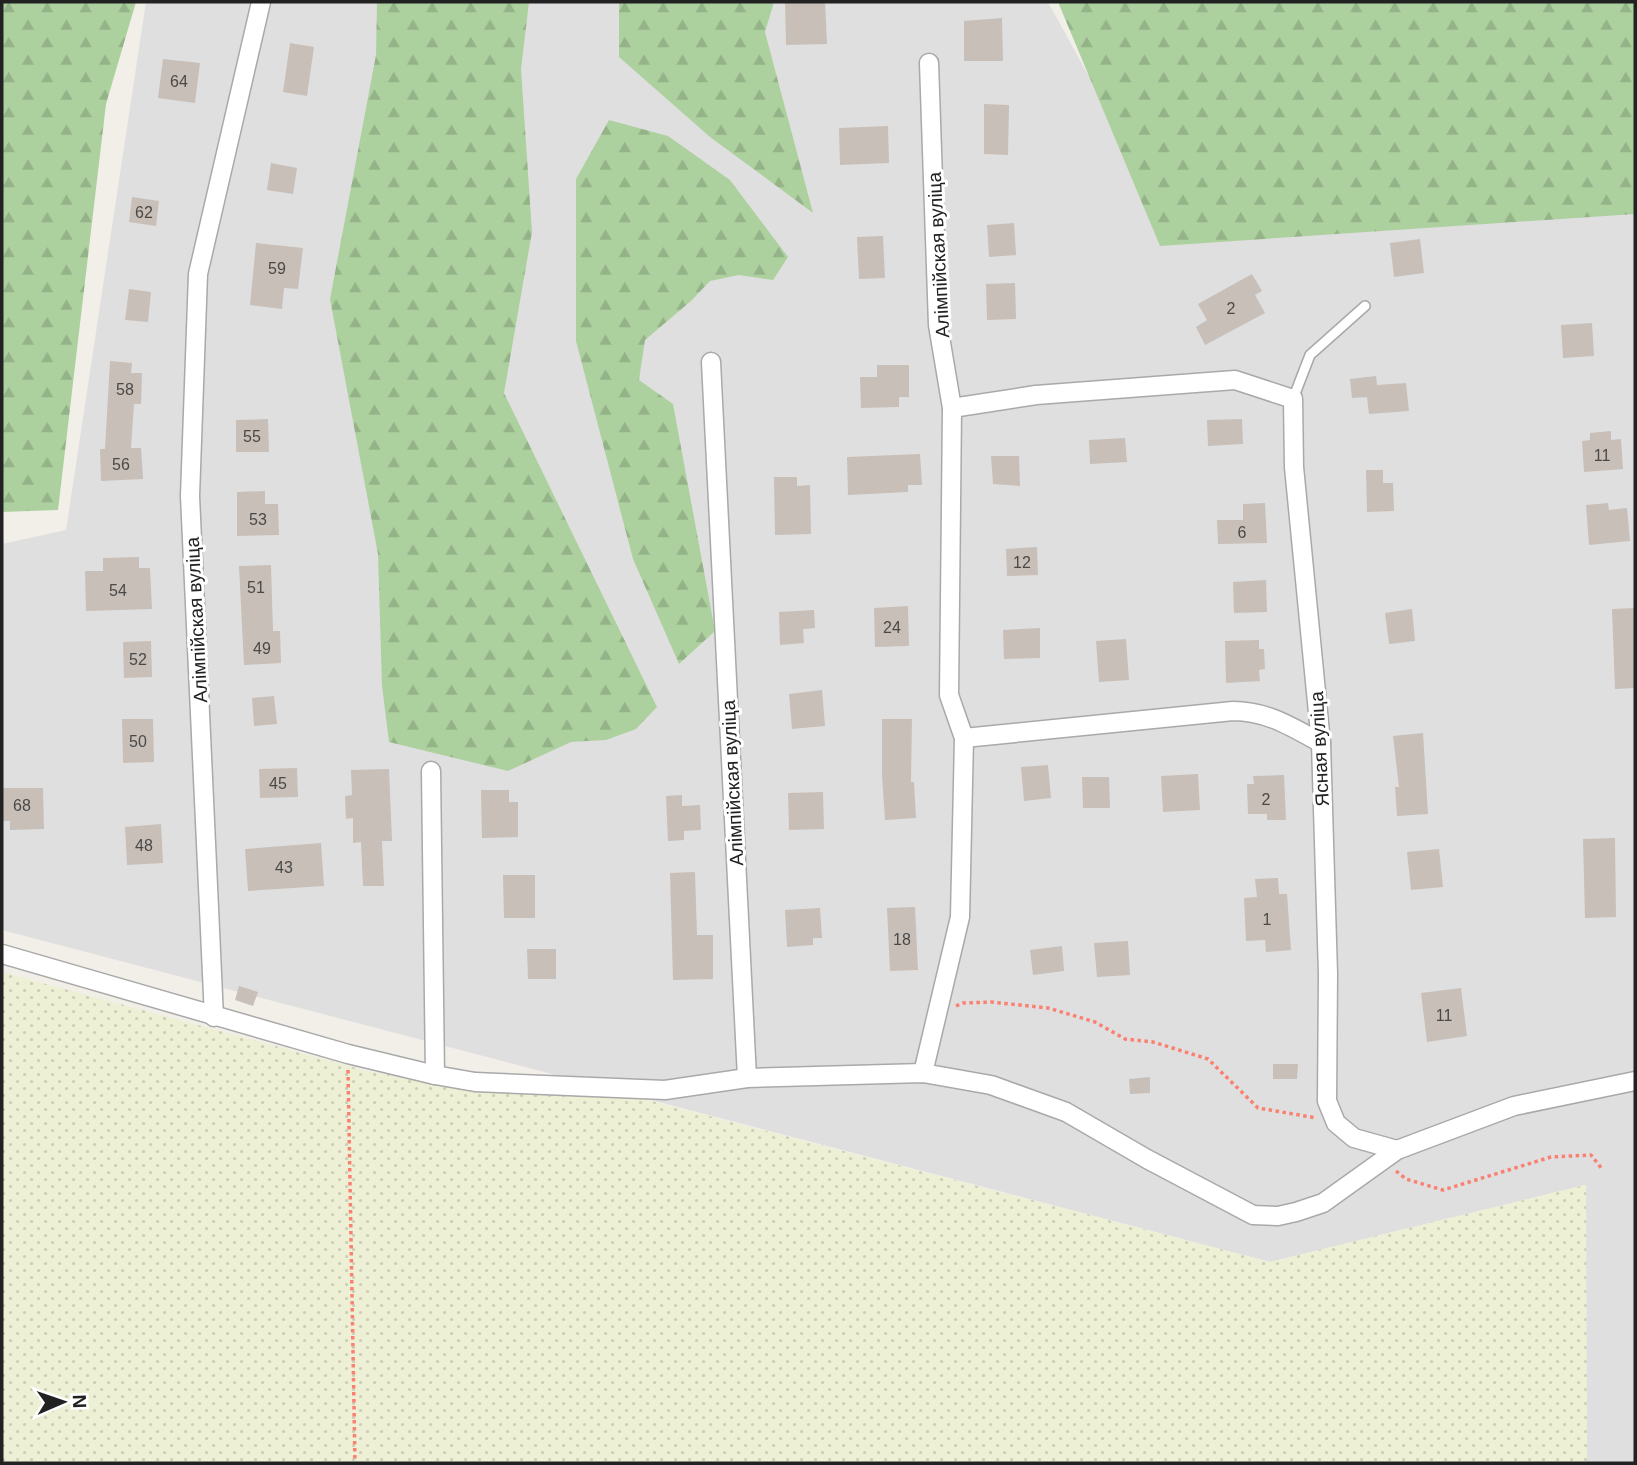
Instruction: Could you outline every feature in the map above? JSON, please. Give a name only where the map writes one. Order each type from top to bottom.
[{"type":"street","name":"Алімпійская вуліца","points":[[214,1017],[190,496],[198,274],[261,2]]},
{"type":"street","name":"Алімпійская вуліца","points":[[923,1073],[960,917],[964,738],[949,695],[952,408],[939,325],[929,64]]},
{"type":"street","name":"Алімпійская вуліца","points":[[711,362],[747,1079]]},
{"type":"street","points":[[952,408],[1036,394],[1235,380],[1293,399]]},
{"type":"street","name":"Ясная вуліца","points":[[1293,399],[1294,467],[1321,743],[1328,974],[1326,1101],[1336,1123]]},
{"type":"street","points":[[964,738],[1253,711],[1275,718],[1321,743]]},
{"type":"street","points":[[431,771],[435,1075]]},
{"type":"street","points":[[2,954],[348,1054],[475,1082],[665,1090],[747,1079],[923,1073],[991,1085],[1066,1112],[1253,1215],[1287,1214],[1323,1203],[1390,1155],[1514,1107],[1635,1081]]},
{"type":"street","points":[[1336,1123],[1354,1138],[1390,1155]]},
{"type":"lane","points":[[1293,399],[1310,355],[1365,306]]},
{"type":"path","points":[[937,1014],[963,1003],[991,1002],[1048,1008],[1095,1022],[1125,1039],[1153,1042],[1208,1059],[1258,1108],[1336,1123]]},
{"type":"path","points":[[348,1054],[355,1463]]},
{"type":"path","points":[[1390,1155],[1406,1179],[1443,1191],[1551,1157],[1591,1155],[1602,1169]]},
{"type":"shaded area","points":[[146,2],[1048,2],[1172,228],[1635,197],[1635,1463],[1587,1463],[1585,1185],[1270,1262],[2,930],[2,544],[66,530]]},
{"type":"green space","points":[[2,2],[136,2],[106,104],[58,510],[2,512]]},
{"type":"green space","points":[[377,2],[529,2],[521,69],[532,232],[504,393],[657,707],[636,729],[606,740],[571,742],[508,771],[389,742],[382,686],[378,554],[330,299],[376,55]]},
{"type":"green space","points":[[619,2],[774,2],[765,32],[813,213],[710,137],[619,57]]},
{"type":"green space","points":[[1058,2],[1635,2],[1635,214],[1160,246]]},
{"type":"green space","points":[[609,120],[668,136],[730,180],[788,257],[773,280],[739,275],[710,281],[645,340],[639,380],[673,404],[715,631],[679,664],[633,559],[576,341],[576,179]]},
{"type":"green space","points":[[2,972],[371,1072],[598,1087],[1270,1262],[1586,1185],[1587,1463],[2,1463]]},
{"type":"building","points":[[785,2],[825,2],[827,44],[786,45]]},
{"type":"building","points":[[1002,18],[1003,61],[964,61],[964,21]]},
{"type":"building","points":[[290,43],[314,47],[307,96],[283,92]]},
{"type":"building","points":[[163,59],[200,63],[195,103],[158,98]]},
{"type":"building","points":[[984,104],[1009,105],[1008,155],[984,154]]},
{"type":"building","points":[[888,126],[889,163],[840,165],[839,128]]},
{"type":"building","points":[[271,163],[297,168],[293,194],[267,190]]},
{"type":"building","points":[[132,197],[159,201],[156,226],[129,222]]},
{"type":"building","points":[[1014,223],[1016,255],[989,257],[987,225]]},
{"type":"building","points":[[883,236],[885,278],[859,279],[857,237]]},
{"type":"building","points":[[1420,239],[1424,273],[1394,277],[1390,243]]},
{"type":"building","points":[[256,243],[303,248],[298,289],[284,288],[282,309],[250,305]]},
{"type":"building","points":[[1252,274],[1262,291],[1255,295],[1265,313],[1205,345],[1196,327],[1207,320],[1198,304]]},
{"type":"building","points":[[1015,283],[1016,319],[987,320],[986,284]]},
{"type":"building","points":[[129,289],[151,292],[148,322],[125,320]]},
{"type":"building","points":[[1592,323],[1594,356],[1563,358],[1561,325]]},
{"type":"building","points":[[110,361],[132,363],[131,373],[142,373],[141,404],[134,404],[131,448],[141,448],[143,479],[101,481],[100,449],[105,449]]},
{"type":"building","points":[[877,365],[909,365],[909,397],[899,397],[899,407],[861,408],[860,377],[877,377]]},
{"type":"building","points":[[1376,376],[1377,385],[1406,383],[1409,411],[1369,414],[1367,397],[1352,398],[1350,379]]},
{"type":"building","points":[[268,419],[269,452],[236,452],[236,420]]},
{"type":"building","points":[[1242,419],[1243,444],[1208,446],[1207,420]]},
{"type":"building","points":[[1611,431],[1611,440],[1621,439],[1623,469],[1584,472],[1582,441],[1590,440],[1590,433]]},
{"type":"building","points":[[1125,438],[1127,462],[1090,464],[1089,440]]},
{"type":"building","points":[[920,454],[922,485],[908,485],[908,492],[848,495],[847,457]]},
{"type":"building","points":[[991,456],[1019,456],[1020,486],[993,484]]},
{"type":"building","points":[[1366,470],[1383,470],[1383,483],[1393,483],[1394,511],[1367,512]]},
{"type":"building","points":[[774,477],[797,477],[797,486],[810,485],[811,534],[775,535]]},
{"type":"building","points":[[265,491],[265,504],[278,504],[279,535],[237,536],[237,492]]},
{"type":"building","points":[[1265,503],[1267,543],[1218,544],[1217,520],[1243,520],[1243,504]]},
{"type":"building","points":[[1608,503],[1609,510],[1627,508],[1630,541],[1589,545],[1586,505]]},
{"type":"building","points":[[1037,547],[1038,575],[1007,576],[1006,549]]},
{"type":"building","points":[[139,557],[139,568],[150,568],[152,609],[86,611],[85,571],[103,571],[103,558]]},
{"type":"building","points":[[271,565],[273,631],[280,631],[281,663],[244,665],[239,566]]},
{"type":"building","points":[[1266,580],[1267,612],[1234,613],[1233,582]]},
{"type":"building","points":[[908,606],[909,646],[875,647],[874,608]]},
{"type":"building","points":[[1635,608],[1635,688],[1615,689],[1612,609]]},
{"type":"building","points":[[1412,609],[1415,641],[1389,644],[1385,613]]},
{"type":"building","points":[[814,610],[815,628],[803,629],[804,643],[780,645],[779,612]]},
{"type":"building","points":[[1040,628],[1040,658],[1004,659],[1003,630]]},
{"type":"building","points":[[1126,639],[1129,680],[1099,682],[1096,641]]},
{"type":"building","points":[[1259,640],[1259,649],[1264,649],[1265,669],[1259,670],[1260,681],[1226,683],[1225,641]]},
{"type":"building","points":[[151,641],[152,677],[124,678],[123,642]]},
{"type":"building","points":[[822,690],[825,726],[792,729],[789,694]]},
{"type":"building","points":[[274,696],[277,724],[254,726],[252,698]]},
{"type":"building","points":[[122,719],[153,719],[154,762],[123,763]]},
{"type":"building","points":[[882,719],[912,719],[911,782],[914,782],[916,818],[885,820]]},
{"type":"building","points":[[1423,733],[1428,814],[1397,816],[1395,787],[1399,787],[1393,736]]},
{"type":"building","points":[[1048,765],[1051,798],[1024,801],[1021,767]]},
{"type":"building","points":[[297,768],[298,797],[260,798],[259,769]]},
{"type":"building","points":[[389,769],[392,841],[382,841],[384,886],[363,886],[361,842],[353,843],[353,818],[346,819],[345,796],[352,795],[351,770]]},
{"type":"building","points":[[1198,774],[1200,810],[1163,812],[1161,776]]},
{"type":"building","points":[[1284,775],[1286,820],[1267,820],[1267,814],[1248,814],[1247,784],[1254,784],[1253,776]]},
{"type":"building","points":[[1082,777],[1109,777],[1110,808],[1083,808]]},
{"type":"building","points":[[2,788],[43,788],[44,829],[10,830],[10,821],[2,821]]},
{"type":"building","points":[[481,790],[509,790],[509,802],[518,802],[518,837],[482,838]]},
{"type":"building","points":[[823,792],[824,829],[789,830],[788,793]]},
{"type":"building","points":[[682,795],[682,806],[700,805],[701,830],[684,831],[684,840],[668,841],[666,796]]},
{"type":"building","points":[[161,824],[163,863],[127,865],[125,827]]},
{"type":"building","points":[[1615,838],[1616,917],[1585,918],[1583,839]]},
{"type":"building","points":[[321,843],[324,886],[248,891],[245,849]]},
{"type":"building","points":[[1439,849],[1443,887],[1411,890],[1407,852]]},
{"type":"building","points":[[695,872],[697,935],[713,935],[713,979],[673,980],[670,873]]},
{"type":"building","points":[[503,875],[535,875],[535,918],[504,918]]},
{"type":"building","points":[[1278,878],[1279,894],[1287,894],[1291,950],[1266,952],[1265,940],[1246,941],[1244,898],[1257,897],[1255,879]]},
{"type":"building","points":[[915,907],[918,970],[890,971],[887,908]]},
{"type":"building","points":[[820,908],[822,938],[813,938],[813,945],[787,947],[785,910]]},
{"type":"building","points":[[1128,941],[1130,975],[1097,977],[1094,943]]},
{"type":"building","points":[[1062,946],[1064,971],[1033,975],[1030,950]]},
{"type":"building","points":[[527,949],[556,949],[556,979],[528,979]]},
{"type":"building","points":[[239,986],[258,992],[253,1006],[235,1000]]},
{"type":"building","points":[[1461,988],[1467,1036],[1427,1042],[1421,993]]},
{"type":"building","points":[[1273,1064],[1298,1064],[1297,1079],[1273,1079]]},
{"type":"building","points":[[1150,1077],[1150,1093],[1130,1094],[1129,1079]]}]
